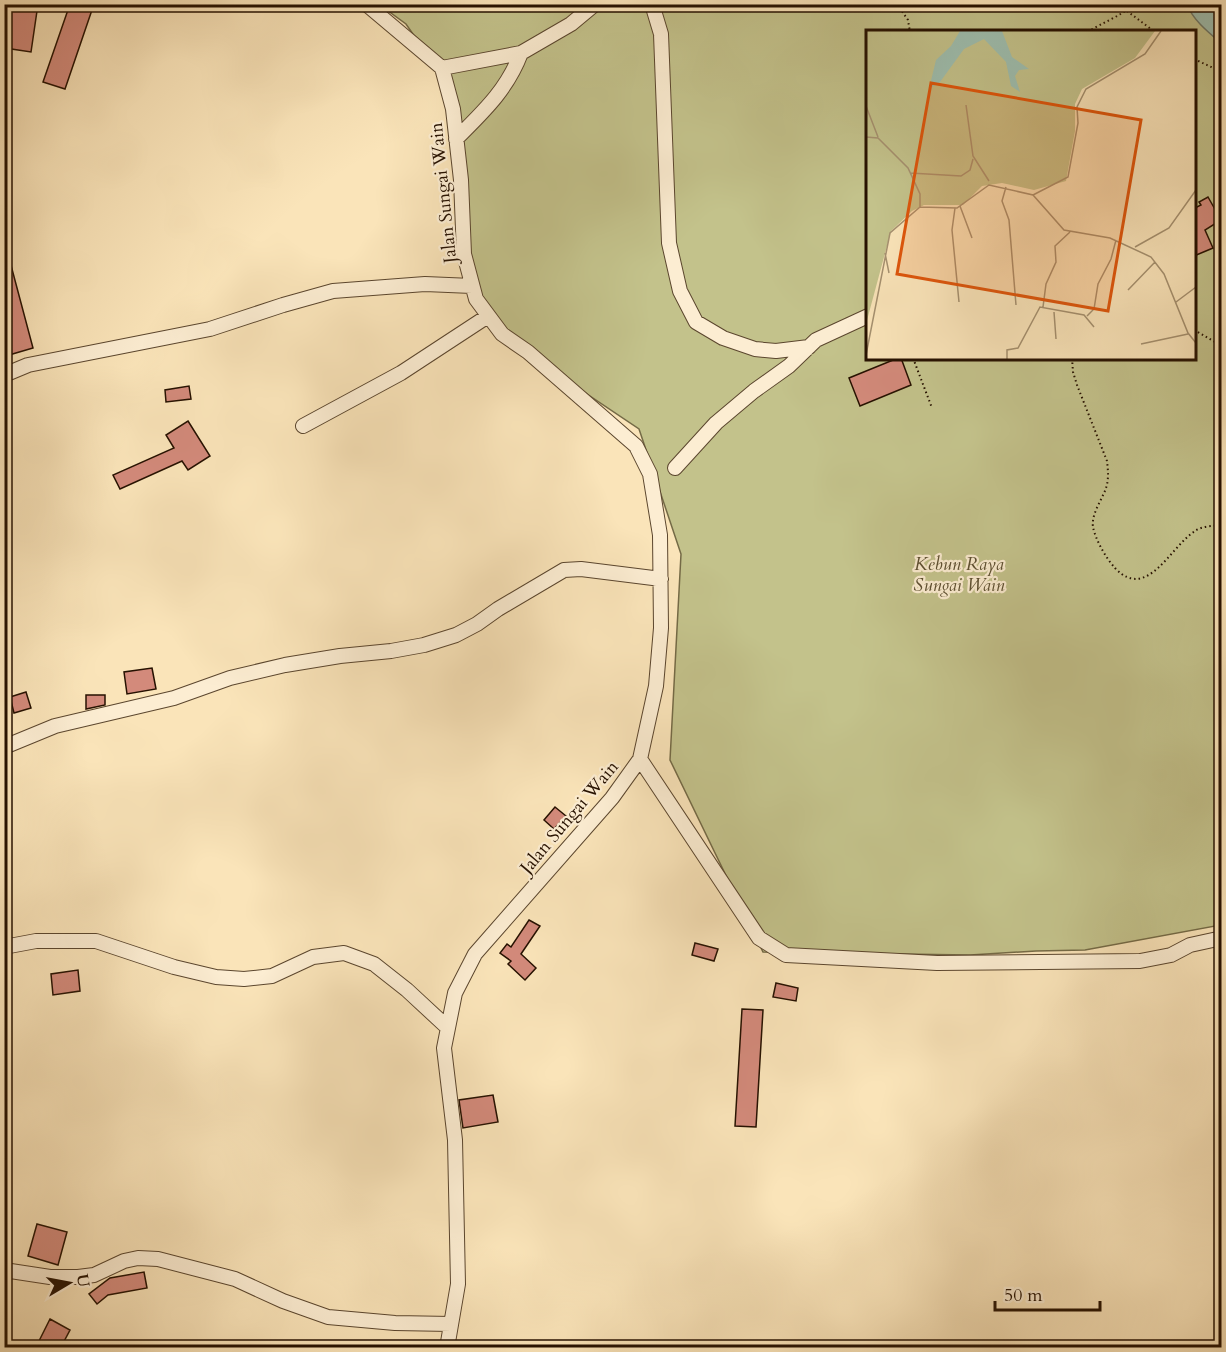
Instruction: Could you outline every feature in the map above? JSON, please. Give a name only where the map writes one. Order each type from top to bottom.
[{"type":"street","points":[[366,4],[442,68],[521,53],[571,24],[595,4]]},
{"type":"street","points":[[652,4],[661,34],[669,243],[680,291],[696,322],[723,338],[755,349],[776,351],[809,347]]},
{"type":"street","points":[[456,139],[494,102],[514,71],[521,53]]},
{"type":"street","name":"Jalan Sungai Wain","points":[[442,68],[453,109],[461,180],[464,254],[476,299],[502,334],[528,352],[636,446],[650,474],[660,535],[662,628],[656,686],[640,759],[612,798],[475,954],[455,993],[444,1048],[455,1140],[458,1284],[447,1347]]},
{"type":"street","points":[[4,375],[28,365],[210,329],[333,291],[425,284],[472,286]]},
{"type":"street","points":[[303,426],[401,373],[488,316]]},
{"type":"street","points":[[675,468],[716,423],[754,391],[789,366],[816,340],[866,316]]},
{"type":"street","points":[[4,747],[55,726],[174,698],[230,678],[285,664],[391,651],[424,645],[456,635],[557,573],[570,569],[661,579]]},
{"type":"street","points":[[640,759],[759,938],[786,955],[936,963],[1140,961],[1171,955],[1190,945],[1221,938]]},
{"type":"street","points":[[4,947],[36,941],[96,941],[174,967],[216,977],[244,979],[272,976],[313,957],[344,953],[374,964],[407,990],[448,1028]]},
{"type":"street","points":[[4,1270],[50,1277],[78,1277],[94,1275],[124,1261],[138,1258],[158,1259],[235,1279],[283,1301],[328,1317],[395,1323],[451,1324]]},
{"type":"path","points":[[897,4],[908,20],[910,30]]},
{"type":"path","points":[[1091,30],[1104,21],[1127,11],[1133,4]]},
{"type":"path","points":[[1127,11],[1152,30]]},
{"type":"path","points":[[1196,60],[1221,72]]},
{"type":"path","points":[[1196,331],[1221,346]]},
{"type":"path","points":[[914,360],[932,408]]},
{"type":"path","points":[[1072,360],[1077,385],[1107,461],[1109,474],[1107,487],[1096,511],[1093,525],[1097,539],[1111,564],[1120,574],[1133,580],[1146,578],[1194,531],[1221,525]]},
{"type":"green space","name":"Kebun Raya Sungai Wain","points":[[380,5],[1221,5],[1221,925],[1085,950],[970,955],[763,952],[670,760],[681,554],[639,429],[499,335],[471,284],[455,94],[406,24]]},
{"type":"shaded area","points":[[1187,5],[1221,5],[1221,43],[1197,21]]},
{"type":"building","points":[[11,4],[38,4],[31,52],[5,48]]},
{"type":"building","points":[[70,4],[94,4],[65,89],[43,82]]},
{"type":"building","points":[[1208,197],[1221,220],[1205,230],[1213,248],[1196,255],[1196,208],[1201,205],[1199,202]]},
{"type":"building","points":[[8,254],[33,348],[9,355],[4,337],[4,255]]},
{"type":"building","points":[[893,360],[902,360],[911,385],[860,406],[849,378]]},
{"type":"building","points":[[189,386],[191,399],[166,402],[165,390]]},
{"type":"building","points":[[188,421],[210,456],[188,470],[182,461],[120,489],[113,475],[174,448],[166,435]]},
{"type":"building","points":[[152,668],[156,689],[127,694],[124,672]]},
{"type":"building","points":[[26,692],[31,708],[14,713],[10,697]]},
{"type":"building","points":[[86,695],[105,695],[105,705],[86,709]]},
{"type":"building","points":[[555,807],[566,816],[554,829],[544,820]]},
{"type":"building","points":[[529,920],[540,926],[521,954],[536,968],[525,980],[508,964],[511,961],[500,953],[507,944],[511,947]]},
{"type":"building","points":[[695,943],[718,949],[714,961],[692,955]]},
{"type":"building","points":[[78,970],[80,991],[53,995],[51,974]]},
{"type":"building","points":[[776,983],[798,988],[796,1001],[773,997]]},
{"type":"building","points":[[742,1009],[763,1010],[756,1127],[735,1126]]},
{"type":"building","points":[[493,1095],[498,1122],[463,1128],[459,1100]]},
{"type":"building","points":[[37,1224],[67,1232],[58,1265],[28,1256]]},
{"type":"building","points":[[144,1272],[147,1288],[108,1295],[97,1304],[89,1294],[110,1278]]},
{"type":"building","points":[[50,1319],[70,1330],[61,1347],[36,1347]]}]
